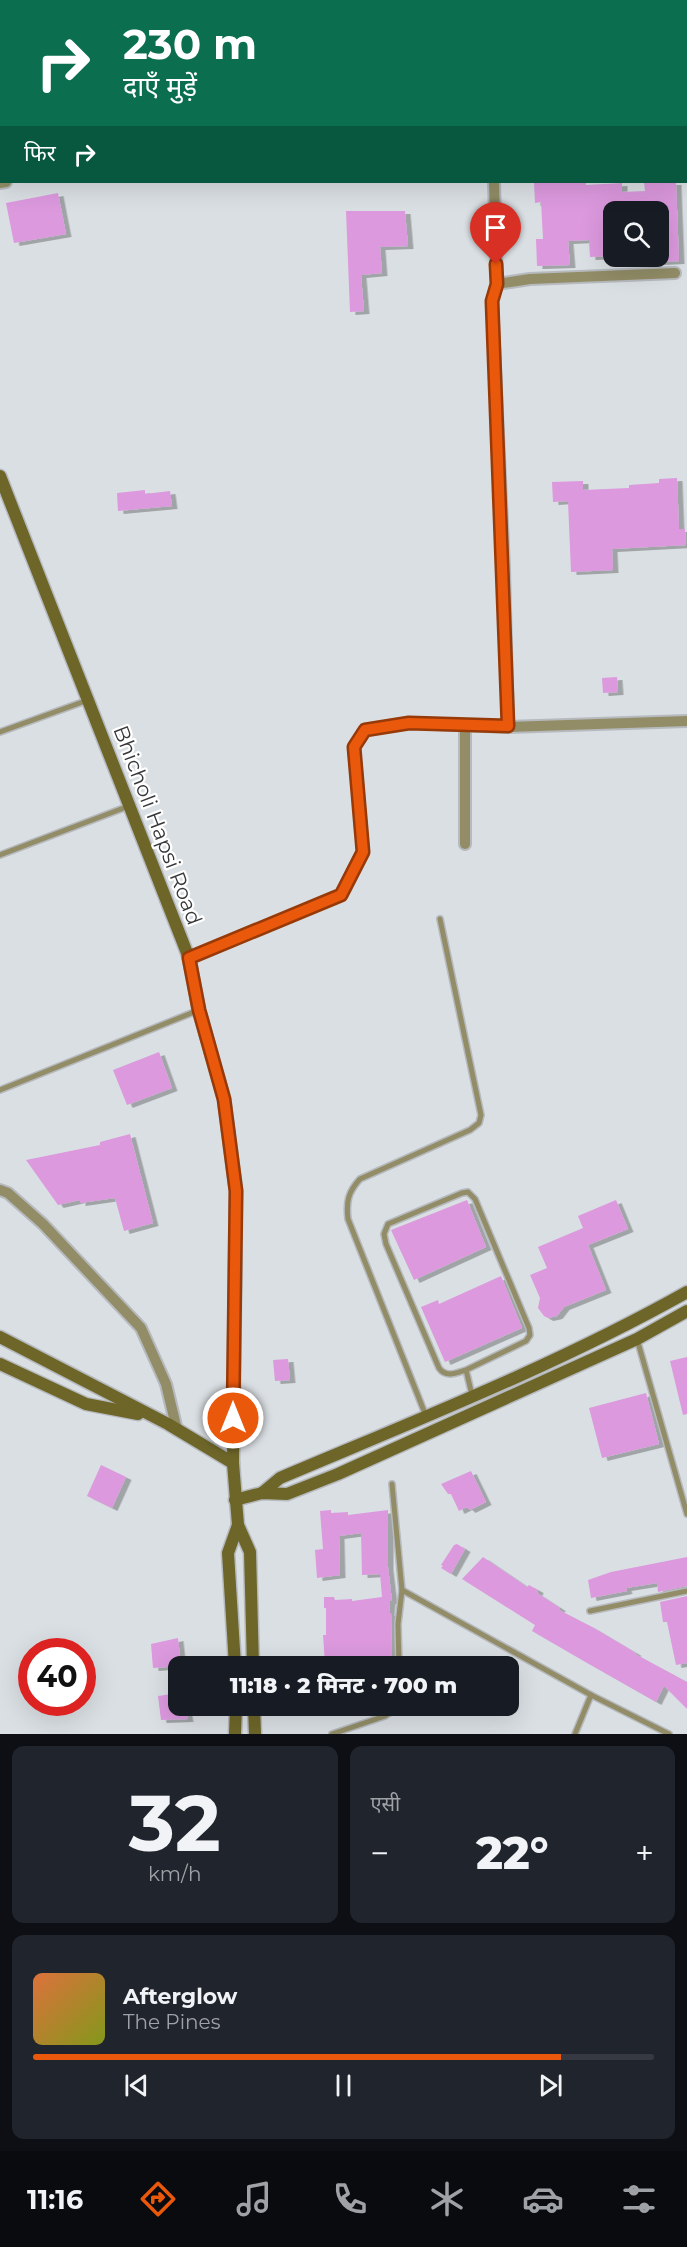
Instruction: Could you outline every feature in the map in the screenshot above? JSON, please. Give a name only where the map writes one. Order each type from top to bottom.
[{"type":"street","points":[[494,183],[497,284],[492,301],[508,726]]},
{"type":"street","points":[[497,284],[530,279],[675,273]]},
{"type":"street","name":"Bhicholi Hapsi Road","points":[[0,476],[189,958],[199,1010],[224,1099],[236,1191],[233,1463],[238,1525],[250,1552],[253,1656]]},
{"type":"street","points":[[189,958],[341,895],[363,852],[354,747],[365,730],[409,723],[508,726],[687,721]]},
{"type":"street","points":[[465,725],[465,844]]},
{"type":"street","points":[[0,1190],[8,1193],[44,1224],[141,1328],[166,1384],[177,1430]]},
{"type":"street","points":[[262,1493],[280,1478],[553,1360],[642,1317],[687,1292]]},
{"type":"street","points":[[235,1500],[262,1493],[287,1494],[338,1473],[638,1339],[687,1311]]},
{"type":"street","points":[[0,1337],[177,1430],[233,1463]]},
{"type":"street","points":[[0,1364],[86,1404],[151,1416]]},
{"type":"street","points":[[234,1656],[228,1553],[238,1525]]},
{"type":"street","points":[[235,1734],[236,1716]]},
{"type":"street","points":[[254,1716],[255,1734]]},
{"type":"lane","points":[[0,732],[88,700]]},
{"type":"lane","points":[[0,855],[129,806]]},
{"type":"lane","points":[[426,1416],[348,1219],[346,1205],[349,1190],[360,1179],[470,1130],[479,1123],[481,1115],[440,919]]},
{"type":"lane","points":[[0,1090],[199,1010]]},
{"type":"lane","points":[[468,1192],[476,1199],[530,1335],[526,1341],[466,1370],[450,1375],[439,1368],[386,1244],[384,1234],[388,1224],[468,1192]]},
{"type":"lane","points":[[638,1339],[687,1514]]},
{"type":"lane","points":[[466,1370],[472,1395]]},
{"type":"lane","points":[[392,1484],[402,1590],[398,1624],[399,1656]]},
{"type":"lane","points":[[402,1590],[591,1695],[669,1734]]},
{"type":"lane","points":[[590,1611],[687,1591]]},
{"type":"lane","points":[[575,1734],[591,1695]]},
{"type":"lane","points":[[332,1734],[385,1716]]},
{"type":"building","points":[[534,183],[586,183],[586,185],[622,183],[622,192],[645,191],[644,183],[676,183],[679,261],[669,261],[669,201],[603,201],[603,256],[590,257],[589,240],[568,241],[570,265],[537,266],[536,239],[543,239],[541,202],[535,203]]},
{"type":"building","points":[[58,193],[66,234],[14,243],[6,203]]},
{"type":"building","points":[[346,211],[405,211],[408,246],[380,247],[382,273],[361,275],[364,311],[350,312]]},
{"type":"building","points":[[677,478],[679,529],[685,529],[686,545],[612,549],[613,570],[571,572],[568,501],[553,502],[552,482],[583,481],[583,490],[629,488],[629,485],[659,483],[659,479]]},
{"type":"building","points":[[145,490],[145,494],[170,491],[172,506],[118,511],[117,493]]},
{"type":"building","points":[[617,677],[618,692],[603,693],[602,678]]},
{"type":"building","points":[[159,1052],[172,1088],[127,1105],[113,1070]]},
{"type":"building","points":[[130,1134],[153,1223],[124,1231],[115,1198],[80,1203],[80,1200],[58,1205],[26,1160],[100,1145],[100,1142]]},
{"type":"building","points":[[467,1200],[486,1247],[414,1280],[391,1230]]},
{"type":"building","points":[[616,1200],[628,1229],[588,1245],[606,1290],[564,1307],[557,1316],[548,1318],[544,1316],[538,1308],[540,1298],[530,1275],[547,1268],[538,1247],[583,1228],[578,1216]]},
{"type":"building","points":[[501,1276],[522,1328],[445,1362],[421,1307],[438,1300],[439,1304]]},
{"type":"building","points":[[687,1357],[687,1414],[683,1415],[670,1361]]},
{"type":"building","points":[[288,1359],[290,1380],[275,1381],[273,1360]]},
{"type":"building","points":[[646,1393],[659,1444],[602,1458],[589,1408]]},
{"type":"building","points":[[101,1465],[126,1477],[112,1508],[87,1496]]},
{"type":"building","points":[[471,1471],[486,1502],[470,1510],[467,1507],[459,1511],[451,1494],[448,1494],[441,1484]]},
{"type":"building","points":[[388,1510],[392,1656],[324,1656],[323,1635],[326,1635],[326,1608],[324,1608],[324,1597],[334,1597],[335,1600],[352,1599],[352,1601],[382,1597],[380,1574],[362,1575],[361,1533],[339,1536],[340,1575],[317,1578],[315,1550],[323,1549],[320,1511],[348,1512],[348,1515]]},
{"type":"building","points":[[457,1544],[465,1549],[451,1574],[441,1568],[443,1566],[441,1565]]},
{"type":"building","points":[[483,1557],[527,1587],[529,1585],[538,1590],[537,1593],[560,1608],[559,1610],[687,1682],[687,1709],[664,1686],[656,1702],[589,1664],[532,1631],[535,1625],[462,1579]]},
{"type":"building","points":[[687,1557],[687,1586],[658,1592],[657,1583],[626,1588],[627,1591],[591,1598],[588,1580],[611,1572]]},
{"type":"building","points":[[687,1596],[687,1663],[676,1665],[667,1622],[663,1622],[660,1602]]},
{"type":"building","points":[[178,1638],[180,1656],[168,1656],[168,1667],[153,1668],[151,1644]]},
{"type":"building","points":[[168,1694],[168,1716],[187,1716],[188,1719],[161,1720],[158,1696]]},
{"type":"route","points":[[233,1418],[236,1191],[224,1099],[199,1010],[189,958],[341,895],[363,852],[354,747],[365,730],[409,723],[508,726],[504,568],[492,301],[497,284],[496,264]]}]
